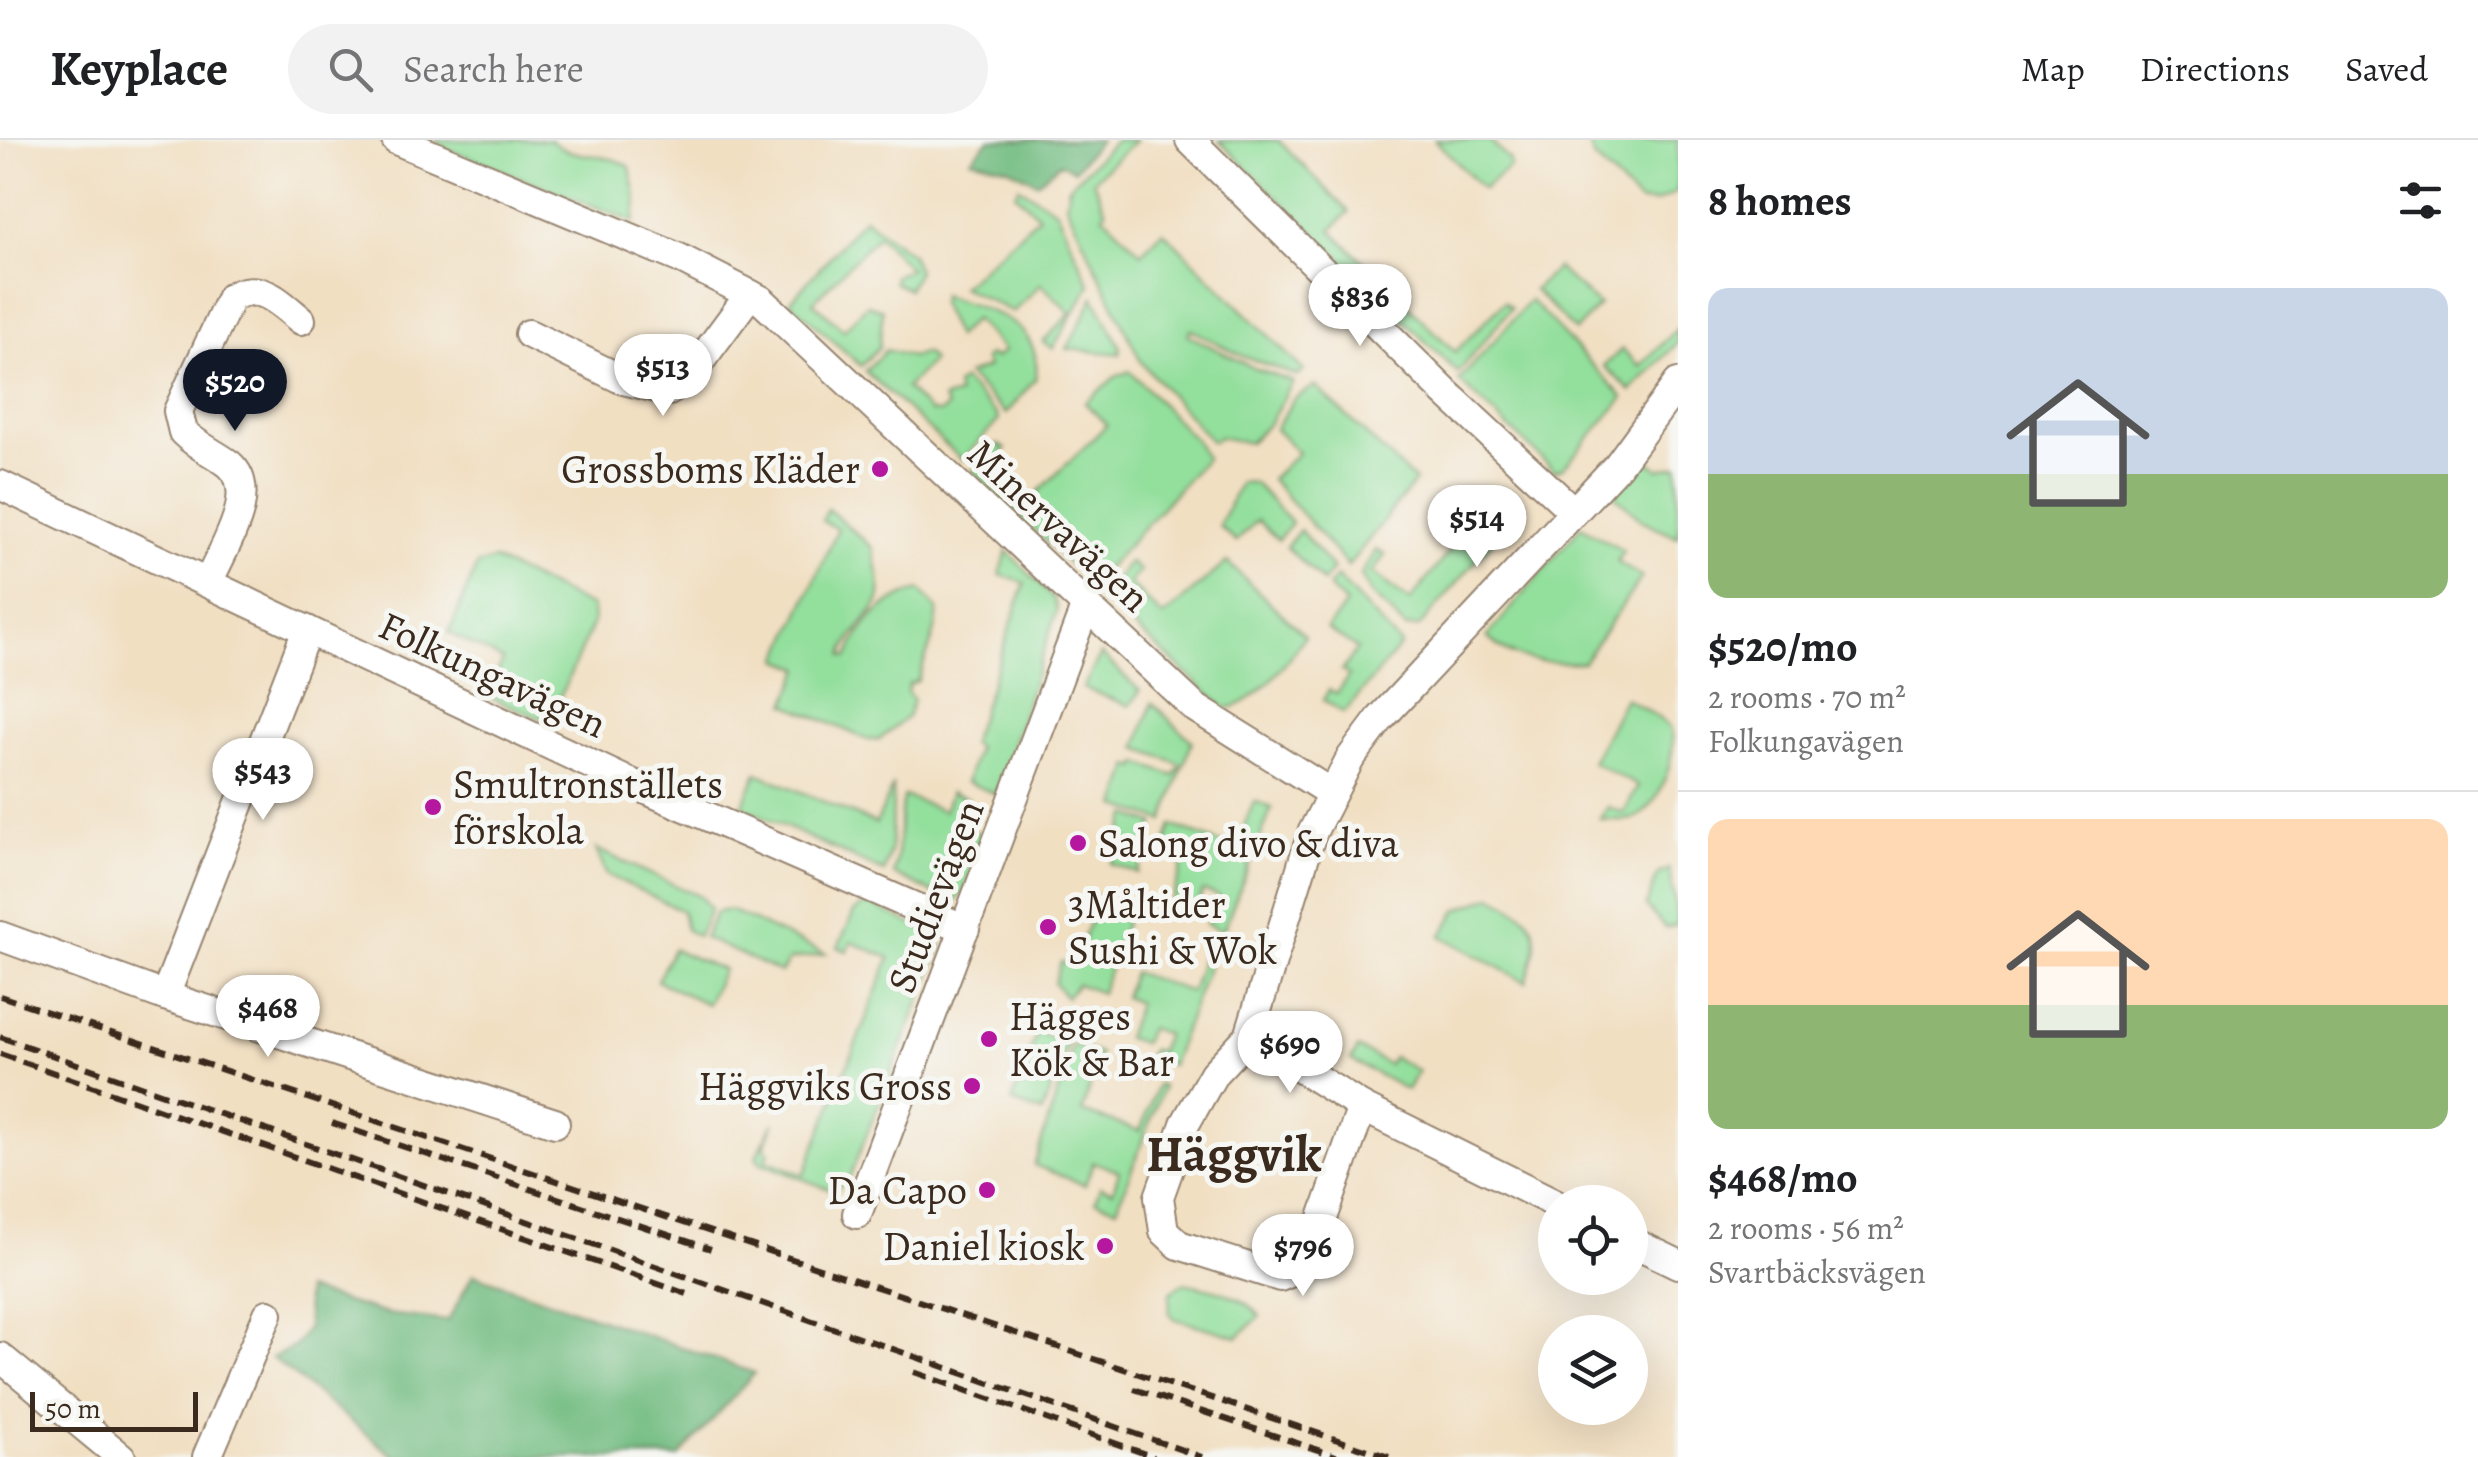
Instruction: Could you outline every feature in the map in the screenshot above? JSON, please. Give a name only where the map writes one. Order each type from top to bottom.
[{"type":"street","name":"Minervavägen","points":[[396,140],[433,148],[750,294],[1194,707],[1330,793]]},
{"type":"street","points":[[1190,140],[1446,393],[1573,511]]},
{"type":"street","points":[[208,581],[241,504],[241,483],[230,465],[184,432],[178,411],[232,297],[248,291],[268,293],[301,320]]},
{"type":"street","points":[[529,334],[623,380],[669,391],[690,375],[750,294]]},
{"type":"street","points":[[1362,1107],[1310,1255],[1294,1271],[1280,1277],[1179,1245],[1164,1231],[1160,1197],[1184,1124],[1214,1074],[1249,1036],[1305,852],[1330,793],[1380,720],[1618,465],[1678,383]]},
{"type":"street","name":"Folkungavägen","points":[[0,485],[624,780],[966,928]]},
{"type":"street","name":"Studievägen","points":[[857,1214],[1086,606]]},
{"type":"street","points":[[165,996],[307,630]]},
{"type":"street","points":[[0,936],[165,996],[554,1122]]},
{"type":"street","points":[[1249,1036],[1362,1107],[1538,1195]]},
{"type":"street","points":[[1648,1250],[1678,1264]]},
{"type":"street","points":[[207,1457],[268,1314]]},
{"type":"street","points":[[0,1357],[122,1457]]},
{"type":"green space","points":[[436,140],[551,140],[567,150],[621,162],[630,167],[637,202],[634,222],[442,147]]},
{"type":"green space","points":[[989,140],[1100,140],[1074,170],[1060,163],[1037,182],[1009,168],[971,159]]},
{"type":"green space","points":[[1116,140],[1136,140],[1093,180],[1106,211],[1103,215],[1141,253],[1163,231],[1304,371],[1298,376],[1242,356],[1190,329],[1188,335],[1256,369],[1293,382],[1269,423],[1249,443],[1219,437],[1212,442],[1141,362],[1066,204],[1069,186]]},
{"type":"green space","points":[[1278,140],[1349,212],[1331,230],[1455,352],[1504,302],[1511,308],[1458,373],[1219,141]]},
{"type":"green space","points":[[1435,140],[1489,140],[1510,161],[1510,167],[1483,189]]},
{"type":"green space","points":[[1588,140],[1678,140],[1678,191],[1655,203],[1639,202],[1594,158]]},
{"type":"green space","points":[[1019,187],[1056,210],[1090,285],[1053,348],[1043,342],[1071,313],[1041,284],[1013,312],[961,287],[1039,216],[1015,193]]},
{"type":"green space","points":[[864,218],[911,254],[918,271],[908,289],[894,283],[894,276],[910,269],[878,235],[813,302],[844,330],[867,305],[883,310],[879,347],[861,366],[790,302]]},
{"type":"green space","points":[[1557,268],[1599,305],[1575,331],[1534,290]]},
{"type":"green space","points":[[941,295],[1008,320],[1030,342],[1036,358],[1036,378],[1006,414],[967,375],[988,367],[984,359],[988,355],[995,358],[1004,351],[974,319],[956,337],[940,303]]},
{"type":"green space","points":[[1094,297],[1120,346],[1120,354],[1067,349]]},
{"type":"green space","points":[[1530,300],[1624,398],[1564,467],[1555,471],[1459,381]]},
{"type":"green space","points":[[1678,328],[1678,342],[1631,391],[1604,366],[1622,349],[1640,366]]},
{"type":"green space","points":[[886,350],[912,357],[925,353],[932,361],[906,388],[930,412],[941,413],[947,407],[943,399],[958,395],[956,386],[963,380],[997,415],[999,420],[962,460],[865,371]]},
{"type":"green space","points":[[1130,371],[1196,441],[1206,458],[1110,565],[1089,583],[972,471],[997,444],[1006,449],[996,460],[1032,498],[1107,425],[1085,403],[1115,377]]},
{"type":"green space","points":[[1315,386],[1415,481],[1348,566],[1271,479],[1298,453],[1275,429],[1294,399]]},
{"type":"green space","points":[[1644,446],[1648,461],[1659,469],[1678,465],[1678,537],[1641,520],[1597,478]]},
{"type":"green space","points":[[1240,482],[1254,483],[1288,519],[1291,524],[1278,540],[1257,520],[1236,542],[1219,526]]},
{"type":"green space","points":[[1465,494],[1506,522],[1505,527],[1419,627],[1406,628],[1370,593],[1361,575],[1376,550],[1385,555],[1372,573],[1410,601],[1473,521],[1456,508]]},
{"type":"green space","points":[[828,509],[873,548],[880,585],[878,603],[843,656],[848,657],[875,614],[907,594],[920,590],[937,609],[933,636],[918,681],[909,684],[907,691],[913,700],[908,716],[879,740],[868,740],[786,704],[801,668],[779,659],[838,529],[822,521]]},
{"type":"green space","points":[[1581,526],[1623,551],[1617,562],[1642,577],[1583,662],[1532,660],[1497,646],[1487,637]]},
{"type":"green space","points":[[1300,530],[1333,569],[1323,582],[1286,547]]},
{"type":"green space","points":[[1007,551],[1054,599],[1057,610],[996,794],[966,782],[977,748],[971,743],[1025,583],[1000,575]]},
{"type":"green space","points":[[494,560],[592,607],[593,623],[549,722],[486,696],[503,660],[449,633],[477,565]]},
{"type":"green space","points":[[1129,562],[1140,571],[1129,583],[1163,617],[1227,562],[1305,636],[1259,691],[1236,706],[1225,708],[1102,598]]},
{"type":"green space","points":[[1337,577],[1401,645],[1344,713],[1323,700],[1329,690],[1337,694],[1349,675],[1342,671],[1357,649],[1327,629],[1346,604],[1328,587]]},
{"type":"green space","points":[[1101,654],[1140,691],[1130,706],[1083,688]]},
{"type":"green space","points":[[1625,698],[1671,729],[1672,752],[1665,780],[1642,814],[1628,820],[1600,819],[1608,807],[1624,813],[1638,786],[1592,762]]},
{"type":"green space","points":[[1152,703],[1192,741],[1184,765],[1137,748]]},
{"type":"green space","points":[[1139,763],[1174,776],[1182,768],[1164,821],[1117,806],[1130,766],[1137,768]]},
{"type":"green space","points":[[757,773],[876,824],[893,785],[891,848],[884,872],[742,807]]},
{"type":"green space","points":[[951,792],[969,799],[961,825],[982,834],[965,890],[954,903],[893,874],[904,796],[944,811]]},
{"type":"green space","points":[[1254,801],[1272,808],[1223,931],[1206,924],[1219,896],[1203,891],[1196,910],[1171,902],[1186,855],[1165,848],[1172,825],[1235,849]]},
{"type":"green space","points":[[1128,815],[1155,824],[1138,873],[1111,864]]},
{"type":"green space","points":[[596,849],[701,897],[710,909],[698,936],[686,930],[682,911],[606,874]]},
{"type":"green space","points":[[1669,869],[1678,925],[1665,928],[1646,906],[1658,874]]},
{"type":"green space","points":[[1098,896],[1130,908],[1101,993],[1077,984],[1066,997],[1054,983],[1061,962],[1074,965]]},
{"type":"green space","points":[[1493,896],[1521,913],[1534,929],[1535,950],[1526,982],[1441,936],[1458,909]]},
{"type":"green space","points":[[868,903],[936,936],[942,945],[849,1179],[834,1191],[761,1163],[756,1157],[774,1122],[764,1148],[769,1151],[766,1160],[804,1175],[890,958],[851,942],[847,951],[838,947],[854,912]]},
{"type":"green space","points":[[730,910],[826,954],[789,960],[781,973],[704,938],[716,912]]},
{"type":"green space","points":[[1209,938],[1218,941],[1171,1065],[1148,1058],[1151,1050],[1159,1052],[1166,1034],[1149,1028],[1143,1043],[1126,1038],[1138,1003],[1124,997],[1133,972],[1191,992]]},
{"type":"green space","points":[[673,949],[723,970],[707,1004],[657,981]]},
{"type":"green space","points":[[1037,1032],[1068,1043],[1042,1113],[1012,1102]]},
{"type":"green space","points":[[1073,1045],[1100,1054],[1082,1112],[1140,1131],[1157,1085],[1163,1087],[1117,1208],[1095,1201],[1100,1187],[1113,1191],[1119,1171],[1093,1162],[1085,1185],[1034,1165]]},
{"type":"green space","points":[[1358,1048],[1388,1064],[1393,1057],[1418,1071],[1407,1090],[1351,1060]]},
{"type":"green space","points":[[473,1274],[755,1373],[679,1457],[395,1457],[272,1358],[295,1346],[308,1327],[305,1290],[387,1314],[448,1321]]},
{"type":"green space","points":[[1183,1283],[1235,1297],[1260,1316],[1238,1337],[1175,1319],[1169,1312],[1170,1293]]},
{"type":"railway","points":[[0,996],[1389,1457]]},
{"type":"railway","points":[[0,1037],[1202,1457]]},
{"type":"railway","points":[[0,1054],[687,1294]]},
{"type":"railway","points":[[332,1123],[711,1249]]},
{"type":"railway","points":[[914,1372],[1154,1457]]},
{"type":"railway","points":[[1134,1389],[1339,1457]]},
{"type":"place","name":"Grossboms Kläder","points":[[880,469]]},
{"type":"place","name":"Smultronställets förskola","points":[[433,807]]},
{"type":"place","name":"Salong divo & diva","points":[[1078,843]]},
{"type":"place","name":"3Måltider Sushi & Wok","points":[[1048,927]]},
{"type":"place","name":"Hägges Kök & Bar","points":[[989,1039]]},
{"type":"place","name":"Häggviks Gross","points":[[972,1086]]},
{"type":"place","name":"Da Capo","points":[[987,1190]]},
{"type":"place","name":"Daniel kiosk","points":[[1105,1246]]},
{"type":"district","name":"Häggvik","points":[[1234,1153]]}]
